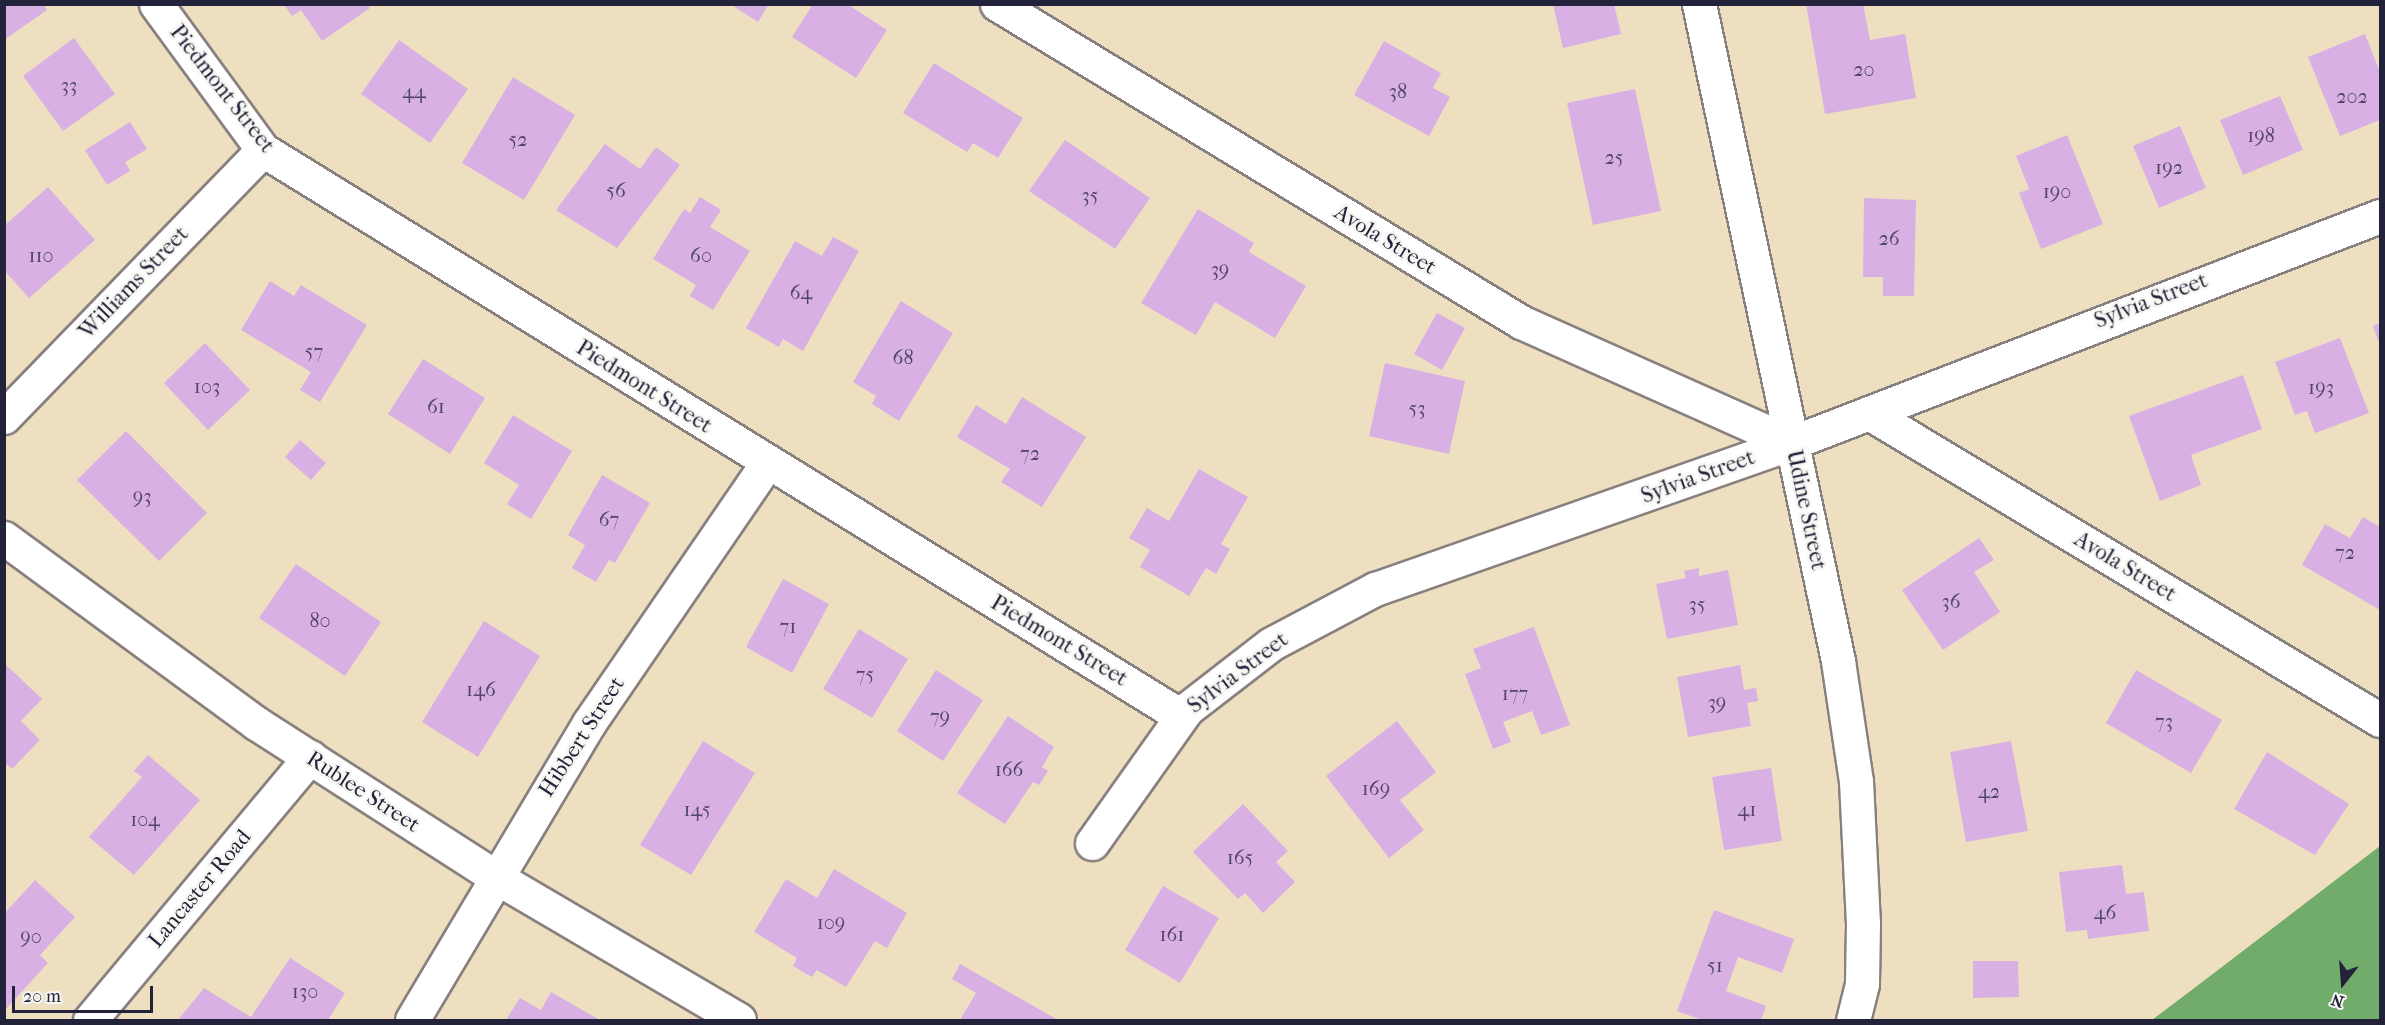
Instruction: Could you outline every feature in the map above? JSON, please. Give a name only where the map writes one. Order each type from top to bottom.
[{"type":"street","name":"Piedmont Street","points":[[156,4],[263,150],[1181,716]]},
{"type":"street","name":"Avola Street","points":[[997,4],[1521,322],[1791,443]]},
{"type":"street","name":"Udine Street","points":[[1699,4],[1838,661],[1856,782],[1862,984],[1853,1020]]},
{"type":"street","name":"Williams Street","points":[[4,417],[263,150]]},
{"type":"street","name":"Sylvia Street","points":[[1092,843],[1181,716],[1271,644],[1375,589],[1791,443],[2380,216]]},
{"type":"street","name":"Avola Street","points":[[1869,413],[2380,720]]},
{"type":"street","name":"Hibbert Street","points":[[411,1020],[494,876],[590,723],[767,462]]},
{"type":"street","name":"Rublee Street","points":[[4,538],[310,757],[494,876],[739,1020]]},
{"type":"street","name":"Lancaster Road","points":[[90,1020],[310,757]]},
{"type":"green space","points":[[2380,846],[2380,1020],[2152,1020],[2197,986]]},
{"type":"building","points":[[4,4],[43,4],[47,10],[4,40]]},
{"type":"building","points":[[284,4],[368,4],[370,8],[322,41],[301,10],[292,16]]},
{"type":"building","points":[[730,4],[769,4],[758,22]]},
{"type":"building","points":[[813,4],[847,4],[887,30],[856,78],[792,37]]},
{"type":"building","points":[[1553,4],[1614,4],[1621,34],[1563,48]]},
{"type":"building","points":[[1806,4],[1863,4],[1870,40],[1905,34],[1916,98],[1825,114]]},
{"type":"building","points":[[2365,34],[2380,72],[2380,120],[2340,136],[2308,57]]},
{"type":"building","points":[[74,38],[115,94],[63,131],[23,76]]},
{"type":"building","points":[[399,40],[468,89],[430,143],[361,94]]},
{"type":"building","points":[[1384,41],[1441,73],[1433,88],[1450,97],[1429,136],[1354,95]]},
{"type":"building","points":[[934,63],[1023,118],[998,158],[973,143],[967,152],[903,113]]},
{"type":"building","points":[[513,77],[575,115],[524,200],[462,163]]},
{"type":"building","points":[[1635,89],[1661,211],[1593,225],[1567,103]]},
{"type":"building","points":[[2280,96],[2303,150],[2243,175],[2220,120]]},
{"type":"building","points":[[130,122],[147,149],[125,162],[130,171],[107,185],[85,150]]},
{"type":"building","points":[[2180,126],[2206,188],[2159,208],[2133,146]]},
{"type":"building","points":[[2067,135],[2103,224],[2041,249],[2019,193],[2029,189],[2016,156]]},
{"type":"building","points":[[1065,140],[1150,198],[1115,249],[1029,191]]},
{"type":"building","points":[[605,144],[640,169],[656,147],[680,165],[617,248],[556,210]]},
{"type":"building","points":[[48,187],[95,240],[29,298],[4,270],[4,226]]},
{"type":"building","points":[[700,197],[721,210],[710,227],[750,251],[713,310],[690,296],[696,285],[653,259],[684,209],[690,213]]},
{"type":"building","points":[[1864,198],[1916,200],[1914,296],[1883,296],[1883,277],[1863,277]]},
{"type":"building","points":[[1198,209],[1254,243],[1249,252],[1306,286],[1275,338],[1215,302],[1196,335],[1141,303]]},
{"type":"building","points":[[833,237],[859,251],[803,351],[783,339],[779,347],[746,328],[795,241],[822,256]]},
{"type":"building","points":[[270,281],[294,296],[301,285],[367,325],[320,402],[300,390],[311,372],[241,330]]},
{"type":"building","points":[[901,301],[953,333],[899,421],[872,404],[876,396],[853,382]]},
{"type":"building","points":[[1437,313],[1465,328],[1442,370],[1414,354]]},
{"type":"building","points":[[2380,323],[2380,346],[2373,326]]},
{"type":"building","points":[[2340,338],[2369,413],[2315,433],[2307,411],[2295,415],[2275,362]]},
{"type":"building","points":[[205,343],[250,390],[208,430],[164,383]]},
{"type":"building","points":[[423,359],[485,398],[450,454],[388,414]]},
{"type":"building","points":[[1385,363],[1465,381],[1449,454],[1369,436]]},
{"type":"building","points":[[2243,375],[2262,429],[2191,455],[2201,485],[2160,501],[2129,416]]},
{"type":"building","points":[[1022,397],[1086,437],[1042,507],[1001,482],[1010,469],[957,437],[976,405],[1006,424]]},
{"type":"building","points":[[513,415],[572,451],[531,519],[507,504],[519,485],[484,463]]},
{"type":"building","points":[[126,431],[207,513],[159,561],[77,480]]},
{"type":"building","points":[[300,440],[326,463],[311,480],[285,457]]},
{"type":"building","points":[[1199,469],[1248,497],[1221,544],[1230,549],[1216,574],[1206,568],[1189,596],[1140,567],[1150,550],[1129,538],[1147,508],[1169,521]]},
{"type":"building","points":[[602,475],[650,503],[615,563],[609,560],[596,582],[572,568],[585,545],[568,535]]},
{"type":"building","points":[[2363,517],[2380,527],[2380,610],[2302,565],[2325,524],[2350,538]]},
{"type":"building","points":[[1979,538],[1994,560],[1974,572],[2000,612],[1943,650],[1902,590]]},
{"type":"building","points":[[296,564],[381,622],[345,676],[259,618]]},
{"type":"building","points":[[1699,568],[1699,576],[1728,570],[1738,625],[1667,639],[1656,584],[1686,578],[1684,571]]},
{"type":"building","points":[[783,579],[829,604],[792,673],[746,647]]},
{"type":"building","points":[[484,621],[540,656],[478,757],[422,722]]},
{"type":"building","points":[[1534,627],[1570,725],[1541,735],[1532,711],[1503,722],[1511,742],[1493,749],[1465,674],[1481,668],[1473,649]]},
{"type":"building","points":[[859,629],[908,659],[872,718],[823,689]]},
{"type":"building","points":[[4,663],[42,699],[21,721],[40,740],[12,769],[4,762]]},
{"type":"building","points":[[1740,665],[1744,690],[1756,688],[1758,701],[1747,703],[1751,726],[1688,737],[1677,677]]},
{"type":"building","points":[[936,670],[983,700],[943,761],[897,731]]},
{"type":"building","points":[[2136,670],[2222,720],[2191,773],[2106,723]]},
{"type":"building","points":[[1008,716],[1054,747],[1042,767],[1048,771],[1039,785],[1033,782],[1005,824],[957,793]]},
{"type":"building","points":[[1397,721],[1436,772],[1400,800],[1424,830],[1389,858],[1326,776]]},
{"type":"building","points":[[703,741],[755,773],[691,875],[640,845]]},
{"type":"building","points":[[2011,741],[2028,831],[1966,842],[1950,752]]},
{"type":"building","points":[[2267,752],[2349,804],[2315,855],[2234,809]]},
{"type":"building","points":[[148,755],[200,800],[134,875],[89,837],[142,777],[134,771]]},
{"type":"building","points":[[1771,768],[1782,841],[1724,850],[1712,777]]},
{"type":"building","points":[[1243,804],[1288,851],[1276,862],[1295,882],[1263,913],[1245,893],[1238,899],[1193,852]]},
{"type":"building","points":[[2122,865],[2126,894],[2144,892],[2149,931],[2088,939],[2087,930],[2066,932],[2059,872]]},
{"type":"building","points":[[834,869],[907,913],[887,948],[875,941],[846,987],[817,970],[812,977],[793,966],[797,958],[754,932],[786,879],[817,898]]},
{"type":"building","points":[[35,880],[75,917],[40,955],[48,963],[4,1011],[4,914]]},
{"type":"building","points":[[1163,886],[1219,918],[1180,983],[1125,950]]},
{"type":"building","points":[[1714,910],[1794,939],[1782,973],[1738,957],[1726,991],[1766,1006],[1761,1020],[1702,1020],[1677,1011]]},
{"type":"building","points":[[290,958],[345,993],[328,1020],[178,1020],[204,988],[251,1017]]},
{"type":"building","points":[[1973,961],[2018,961],[2019,997],[1973,998]]},
{"type":"building","points":[[960,964],[1058,1020],[960,1020],[976,993],[952,979]]},
{"type":"building","points":[[551,992],[600,1020],[506,1020],[520,998],[541,1010]]}]
